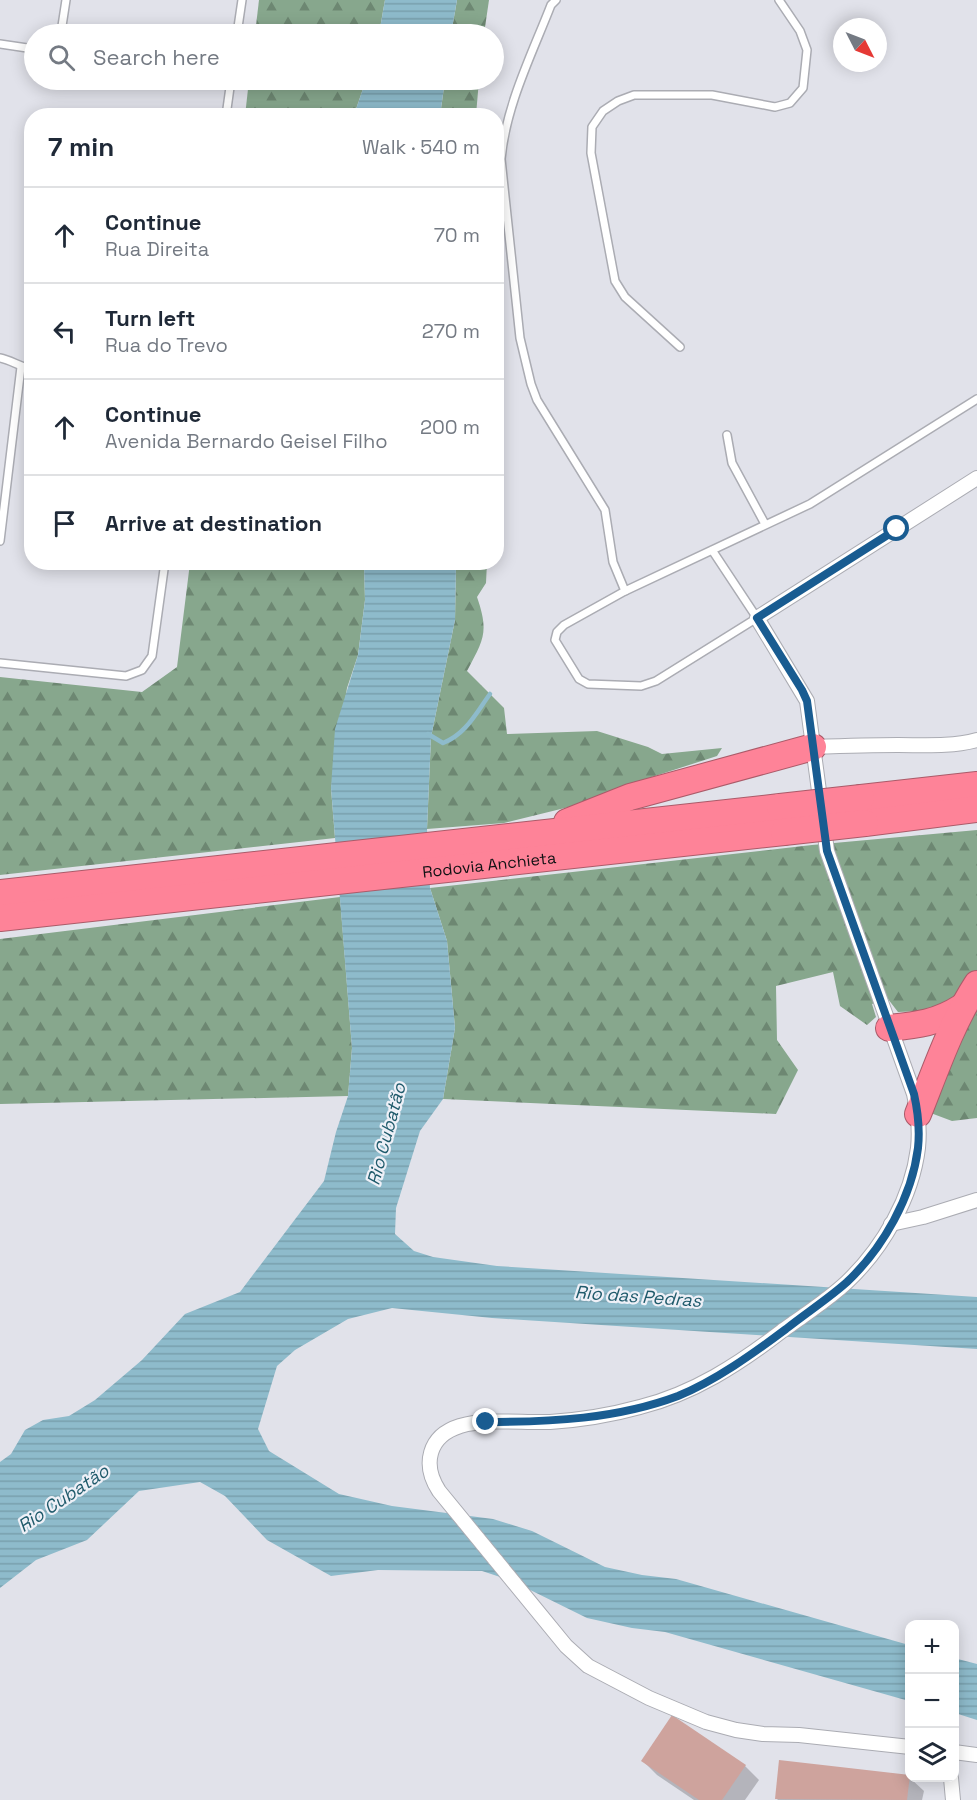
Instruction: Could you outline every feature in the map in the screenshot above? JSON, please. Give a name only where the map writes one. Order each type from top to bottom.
[{"type":"highway","points":[[534,834],[630,797],[813,747]]},
{"type":"highway","name":"Rodovia Anchieta","points":[[863,811],[977,785]]},
{"type":"highway","name":"Rodovia Anchieta","points":[[0,893],[319,870],[863,811],[977,809]]},
{"type":"highway","name":"Rodovia Anchieta","points":[[493,851],[534,834],[782,819]]},
{"type":"highway","name":"Rodovia Anchieta","points":[[0,918],[319,870]]},
{"type":"highway","points":[[918,1114],[962,1007],[977,984]]},
{"type":"highway","points":[[889,1028],[928,1024],[962,1007]]},
{"type":"street","points":[[905,1747],[799,1735],[763,1734],[706,1722],[649,1698],[588,1666],[566,1646],[447,1500],[432,1480],[429,1460],[432,1448],[440,1437],[459,1426],[486,1422],[551,1422],[605,1415],[679,1395],[709,1380],[762,1346],[840,1288],[872,1254],[891,1224],[909,1185],[915,1164],[918,1147],[918,1114],[914,1094],[827,851],[807,701],[757,618],[977,478]]},
{"type":"street","points":[[813,747],[944,746],[977,740]]},
{"type":"street","points":[[891,1224],[923,1217],[977,1200]]},
{"type":"street","points":[[959,1753],[977,1755]]},
{"type":"street","points":[[951,1782],[953,1800]]},
{"type":"lane","points":[[62,24],[66,0]]},
{"type":"lane","points":[[238,24],[242,0]]},
{"type":"lane","points":[[680,347],[626,297],[615,281],[591,153],[592,127],[603,111],[618,101],[634,95],[712,94],[775,106],[790,104],[804,88],[807,50],[800,31],[779,0]]},
{"type":"lane","points":[[504,132],[511,108],[553,2]]},
{"type":"lane","points":[[0,44],[24,48]]},
{"type":"lane","points":[[227,108],[230,90]]},
{"type":"lane","points":[[504,187],[520,338],[537,400],[605,510],[613,562],[626,591]]},
{"type":"lane","points":[[0,358],[24,368]]},
{"type":"lane","points":[[0,541],[21,367]]},
{"type":"lane","points":[[712,550],[757,618],[656,681],[640,686],[588,684],[579,679],[555,640],[557,632],[564,625],[626,591],[824,495],[977,399]]},
{"type":"lane","points":[[727,435],[732,463],[765,524]]},
{"type":"lane","points":[[0,663],[126,676],[142,670],[152,656],[164,570]]},
{"type":"green space","points":[[259,0],[385,0],[381,24],[256,24]]},
{"type":"green space","points":[[457,0],[489,0],[485,24],[453,24]]},
{"type":"green space","points":[[248,90],[363,90],[356,108],[246,108]]},
{"type":"green space","points":[[444,90],[478,90],[477,108],[441,108]]},
{"type":"green space","points":[[189,570],[364,570],[365,600],[358,655],[347,688],[331,788],[335,838],[0,875],[0,677],[142,692],[177,667]]},
{"type":"green space","points":[[456,570],[487,570],[486,583],[477,597],[483,619],[483,635],[467,671],[504,708],[507,734],[597,731],[648,747],[662,754],[722,748],[717,756],[627,785],[577,805],[504,823],[427,829],[431,737],[455,620]]},
{"type":"green space","points":[[977,830],[977,1118],[952,1121],[928,1112],[960,1035],[922,1011],[898,1012],[888,999],[872,1004],[876,1017],[867,1025],[840,1006],[833,972],[776,986],[777,1040],[798,1070],[776,1114],[443,1099],[455,1028],[447,941],[430,888],[812,845]]},
{"type":"green space","points":[[340,897],[352,1048],[348,1096],[0,1104],[0,939]]},
{"type":"water","points":[[385,0],[457,0],[453,24],[381,24]]},
{"type":"water","points":[[363,90],[444,90],[441,108],[356,108]]},
{"type":"water","points":[[364,570],[456,570],[455,620],[431,737],[427,829],[430,888],[447,941],[455,1028],[443,1099],[420,1131],[396,1208],[395,1234],[414,1251],[433,1257],[497,1266],[977,1297],[977,1349],[492,1318],[392,1308],[348,1319],[295,1350],[277,1366],[258,1429],[269,1451],[339,1494],[392,1506],[493,1519],[532,1531],[605,1567],[676,1579],[905,1644],[905,1700],[665,1632],[632,1628],[587,1618],[512,1581],[482,1571],[378,1570],[331,1576],[267,1540],[225,1496],[200,1482],[139,1491],[87,1540],[36,1560],[0,1588],[0,1462],[11,1454],[25,1430],[43,1420],[69,1416],[95,1400],[142,1360],[185,1314],[240,1292],[324,1181],[348,1096],[352,1048],[331,788],[335,729],[358,655],[365,600]]},
{"type":"water","points":[[959,1659],[977,1664],[977,1720],[959,1714]]},
{"type":"building","points":[[672,1715],[746,1765],[722,1800],[699,1800],[641,1761]]},
{"type":"building","points":[[779,1760],[905,1774],[905,1782],[909,1782],[907,1800],[775,1799]]},
{"type":"waterway","points":[[428,734],[443,743],[451,739],[470,722],[490,694]]},
{"type":"route","points":[[486,1422],[551,1422],[605,1415],[679,1395],[709,1380],[762,1346],[847,1282],[884,1237],[901,1204],[909,1185],[918,1147],[918,1114],[914,1094],[827,851],[807,701],[757,618],[897,529]]},
{"type":"water label","name":"Rio Cubatão","points":[[386,1134]]},
{"type":"water label","name":"Rio das Pedras","points":[[638,1296]]},
{"type":"water label","name":"Rio Cubatão","points":[[63,1498]]}]
